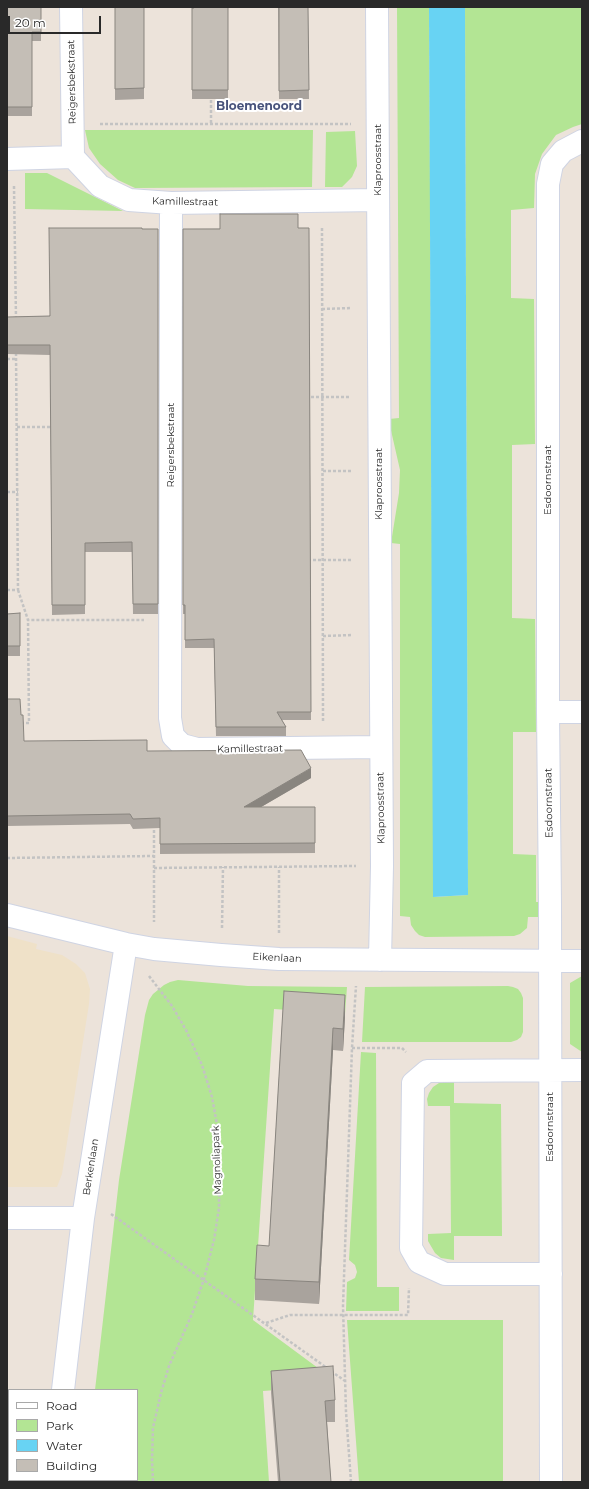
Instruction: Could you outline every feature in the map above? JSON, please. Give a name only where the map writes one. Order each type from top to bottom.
[{"type":"street","name":"Reigersbekstraat","points":[[71,7],[73,157]]},
{"type":"street","name":"Klaproosstraat","points":[[377,7],[380,747],[382,866],[380,960]]},
{"type":"street","name":"Esdoornstraat","points":[[551,1482],[548,712],[548,184],[552,164],[563,151],[582,141]]},
{"type":"street","points":[[11,159],[73,157]]},
{"type":"street","name":"Kamillestraat","points":[[73,157],[100,186],[129,200],[171,203],[378,200]]},
{"type":"street","name":"Reigersbekstraat","points":[[170,688],[171,203]]},
{"type":"street","name":"Kamillestraat","points":[[170,688],[170,718],[173,736],[182,745],[197,749],[380,747]]},
{"type":"street","points":[[548,712],[582,712]]},
{"type":"street","name":"Eikenlaan","points":[[7,915],[126,944],[154,949],[221,955],[279,959],[582,961]]},
{"type":"street","name":"Berkenlaan","points":[[63,1389],[83,1218],[126,944]]},
{"type":"street","points":[[551,1274],[445,1274],[418,1262],[411,1248],[413,1082],[427,1071],[582,1070]]},
{"type":"street","points":[[7,1218],[83,1218]]},
{"type":"path","points":[[211,93],[211,124]]},
{"type":"path","points":[[72,124],[377,124]]},
{"type":"path","points":[[11,159],[16,321]]},
{"type":"path","points":[[322,201],[323,748]]},
{"type":"path","points":[[14,724],[29,724],[28,620],[18,590],[16,352]]},
{"type":"path","points":[[7,359],[16,359]]},
{"type":"path","points":[[300,397],[379,396]]},
{"type":"path","points":[[17,427],[55,427]]},
{"type":"path","points":[[7,492],[18,492]]},
{"type":"path","points":[[300,560],[380,560]]},
{"type":"path","points":[[7,590],[18,590]]},
{"type":"path","points":[[28,620],[170,619]]},
{"type":"path","points":[[154,817],[154,949]]},
{"type":"path","points":[[7,858],[154,856]]},
{"type":"path","points":[[154,868],[382,866]]},
{"type":"path","points":[[221,955],[223,867]]},
{"type":"path","points":[[279,867],[279,959]]},
{"type":"path","name":"Magnoliapark","points":[[126,944],[172,1006],[186,1030],[202,1066],[212,1097],[219,1136],[219,1208],[214,1240],[204,1279],[192,1314],[168,1366],[161,1393],[153,1428],[152,1460],[154,1482]]},
{"type":"path","points":[[351,1482],[345,1381],[344,1315],[352,1048],[358,960]]},
{"type":"path","points":[[352,1048],[402,1048],[427,1071]]},
{"type":"path","points":[[86,1197],[266,1323],[345,1381]]},
{"type":"path","points":[[266,1323],[290,1315],[408,1315],[409,1287],[418,1262]]},
{"type":"shaded area","points":[[7,936],[37,944],[36,949],[62,955],[76,964],[85,973],[90,989],[89,1004],[62,1174],[57,1187],[7,1187]]},
{"type":"green space","points":[[397,7],[429,7],[434,897],[468,895],[465,7],[582,7],[582,124],[556,135],[542,154],[535,174],[534,208],[511,210],[511,298],[534,299],[535,444],[512,445],[512,618],[535,619],[536,732],[513,732],[513,854],[536,855],[536,902],[538,902],[538,917],[528,917],[527,928],[520,934],[514,936],[425,937],[419,935],[415,931],[411,925],[410,917],[400,916],[400,544],[391,543],[399,493],[400,470],[389,419],[399,418]]},
{"type":"green space","points":[[85,130],[313,130],[312,187],[135,188],[118,180],[100,164],[89,148]]},
{"type":"green space","points":[[355,131],[357,166],[352,177],[342,187],[325,187],[326,132]]},
{"type":"green space","points":[[25,173],[47,173],[123,211],[25,209]]},
{"type":"green space","points":[[582,976],[582,1052],[570,1044],[570,983]]},
{"type":"green space","points":[[178,980],[248,986],[347,987],[345,1014],[274,1009],[253,1320],[318,1368],[319,1387],[263,1391],[269,1482],[85,1482],[138,1481],[138,1389],[95,1389],[119,1180],[145,1015],[149,1000],[153,994],[170,982]]},
{"type":"green space","points":[[508,986],[518,989],[523,998],[523,1032],[521,1037],[517,1040],[511,1042],[362,1042],[365,987]]},
{"type":"green space","points":[[361,1052],[376,1053],[377,1287],[399,1287],[399,1311],[346,1311],[347,1282],[355,1278],[357,1272],[355,1265],[349,1260]]},
{"type":"green space","points":[[454,1080],[454,1103],[501,1104],[502,1236],[454,1236],[454,1260],[441,1258],[435,1253],[428,1241],[428,1234],[451,1233],[450,1106],[428,1106],[427,1099],[433,1087],[439,1083]]},
{"type":"green space","points":[[347,1320],[503,1320],[503,1482],[359,1482]]},
{"type":"water","points":[[429,7],[465,7],[468,895],[433,897]]},
{"type":"building","points":[[7,7],[41,7],[41,32],[32,32],[32,107],[7,107]]},
{"type":"building","points":[[115,7],[144,7],[144,88],[115,89]]},
{"type":"building","points":[[228,7],[228,90],[192,90],[192,8]]},
{"type":"building","points":[[279,7],[308,7],[309,90],[279,91]]},
{"type":"building","points":[[220,214],[298,214],[298,228],[309,228],[311,712],[277,712],[286,727],[216,727],[214,639],[185,640],[185,605],[183,605],[183,229],[220,229]]},
{"type":"building","points":[[49,228],[158,229],[158,604],[133,604],[132,542],[85,543],[85,605],[52,605],[50,345],[7,345],[7,317],[50,316]]},
{"type":"building","points":[[20,613],[20,646],[7,646],[7,614]]},
{"type":"building","points":[[7,699],[20,699],[21,715],[23,715],[24,741],[147,740],[147,751],[301,750],[311,768],[244,807],[315,807],[315,843],[160,844],[160,818],[133,819],[130,814],[7,816]]},
{"type":"building","points":[[284,991],[345,995],[343,1029],[333,1028],[319,1282],[255,1279],[257,1245],[269,1246]]},
{"type":"building","points":[[333,1366],[335,1400],[325,1401],[331,1482],[280,1482],[271,1371]]},
{"type":"district","name":"Bloemenoord","points":[[259,106]]}]
